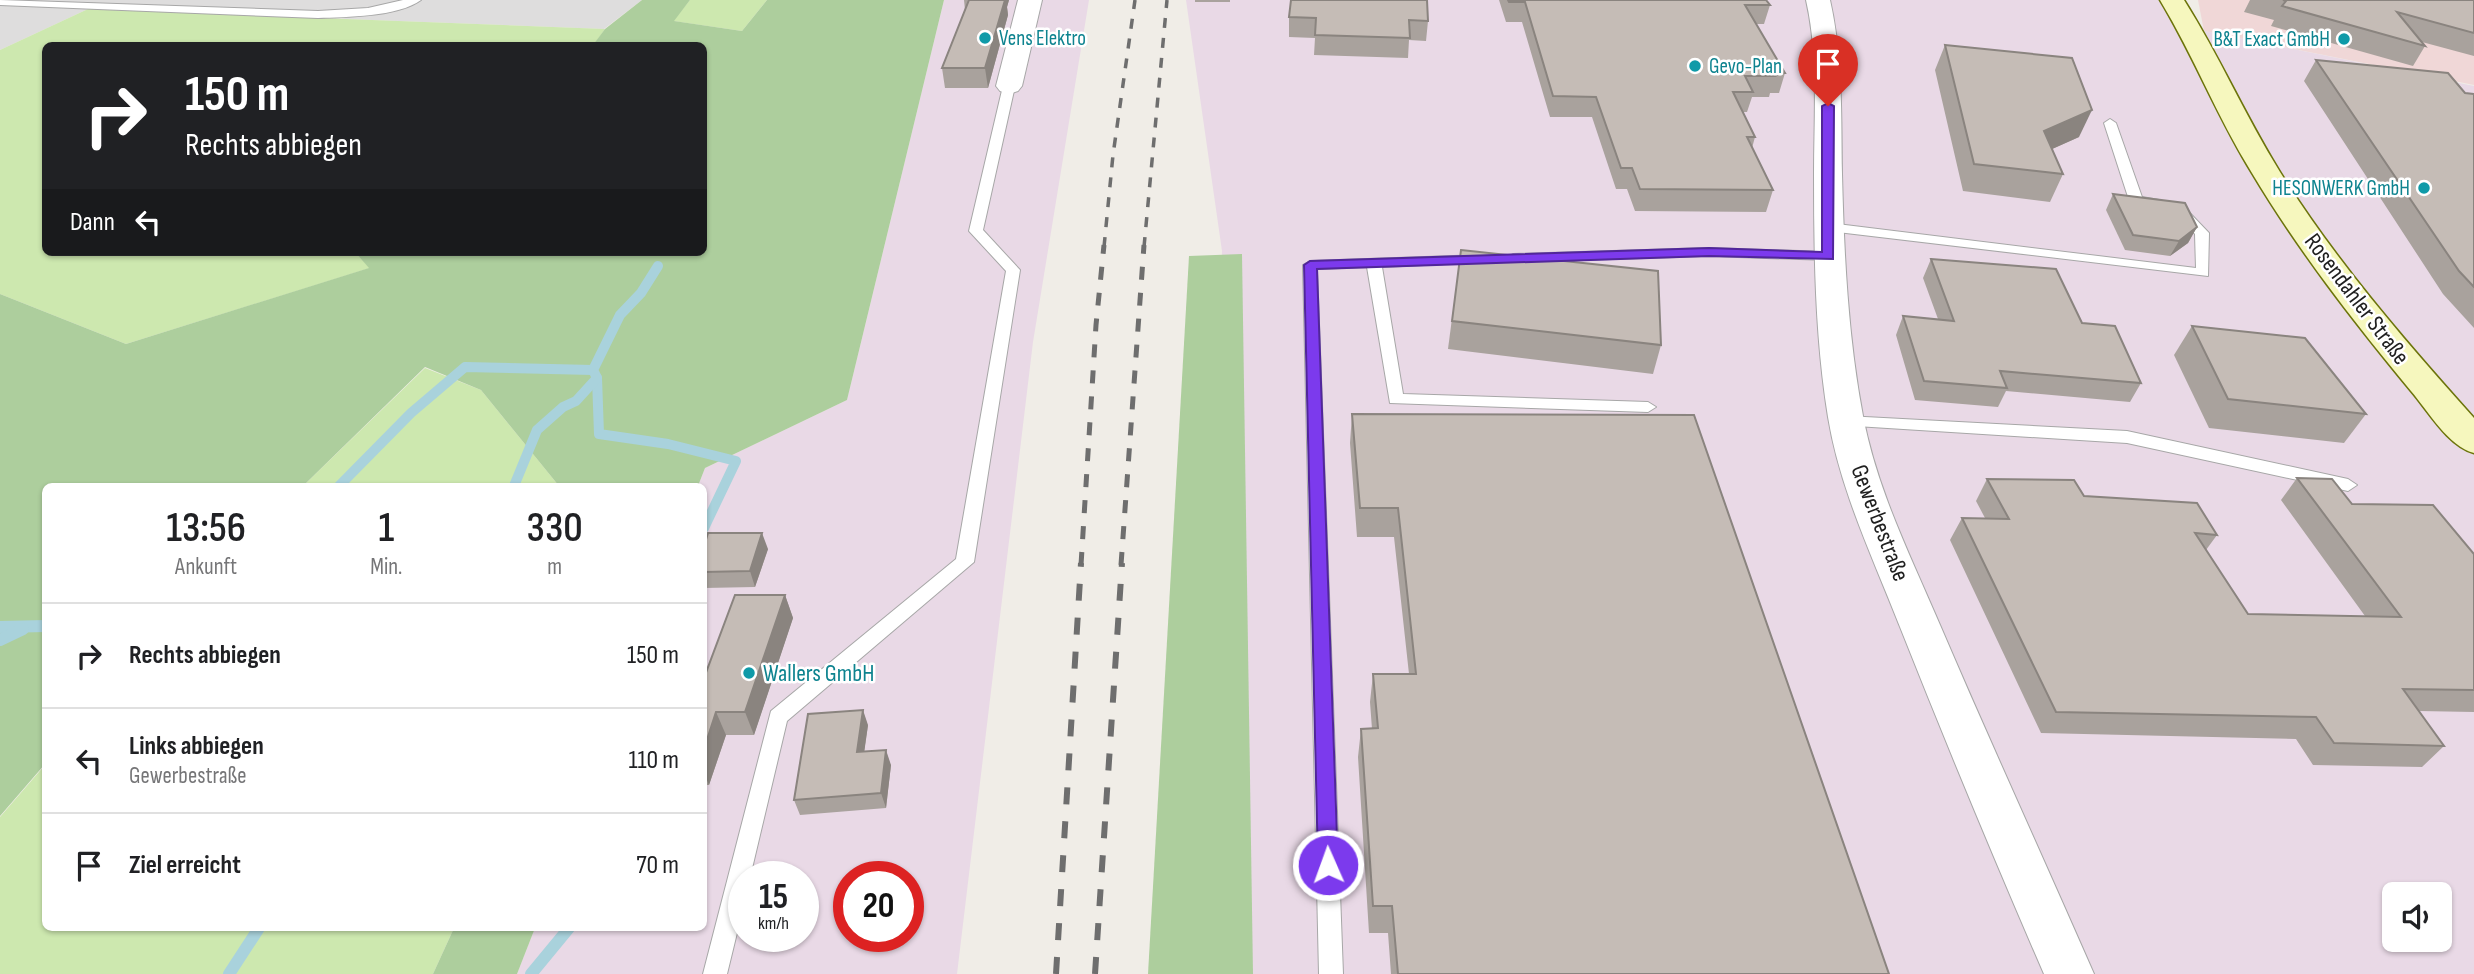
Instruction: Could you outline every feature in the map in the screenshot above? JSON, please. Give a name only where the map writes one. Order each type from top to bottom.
[{"type":"main road","name":"Rosendahler Straße","points":[[2172,0],[2191,29],[2239,125],[2280,194],[2348,292],[2409,368],[2474,441]]},
{"type":"street","points":[[1009,86],[1030,0]]},
{"type":"street","name":"Gewerbestraße","points":[[1818,0],[1827,58],[1828,242],[1837,360],[1846,421],[1864,491],[1997,815],[2069,974]]},
{"type":"lane","points":[[0,2],[351,13],[393,8],[415,0]]},
{"type":"lane","points":[[715,974],[778,717],[965,562],[1013,270],[976,231],[1009,86]]},
{"type":"lane","points":[[1331,974],[1310,265],[1709,252],[1828,242],[2203,273],[2202,233],[2176,207],[2136,200],[2110,123]]},
{"type":"lane","points":[[1374,263],[1396,399],[1648,407]]},
{"type":"lane","points":[[1846,421],[2127,437],[2348,485]]},
{"type":"shaded area","points":[[0,0],[642,0],[604,29],[88,9],[0,50]]},
{"type":"shaded area","points":[[944,0],[1089,0],[1033,342],[957,974],[517,974],[534,931],[707,931],[707,483],[699,483],[705,468],[847,400]]},
{"type":"shaded area","points":[[1186,0],[2184,0],[2205,31],[2474,86],[2474,974],[1212,974],[1222,251]]},
{"type":"shaded area","points":[[2198,0],[2474,0],[2474,85],[2204,31]]},
{"type":"green space","points":[[642,0],[690,0],[674,21],[742,31],[767,0],[944,0],[847,400],[705,468],[699,483],[557,483],[481,390],[425,367],[306,483],[42,483],[42,767],[0,816],[0,294],[126,344],[369,268],[358,256],[707,256],[707,42],[595,42],[605,29]]},
{"type":"green space","points":[[690,0],[767,0],[742,31],[673,21]]},
{"type":"green space","points":[[88,9],[605,29],[596,42],[42,42],[42,256],[359,256],[370,268],[126,344],[0,294],[0,50]]},
{"type":"green space","points":[[1242,254],[1253,974],[1148,974],[1189,256]]},
{"type":"green space","points":[[425,368],[481,390],[557,483],[306,483]]},
{"type":"green space","points":[[42,768],[42,931],[453,931],[433,974],[0,974],[0,817]]},
{"type":"green space","points":[[453,931],[534,931],[517,974],[433,974]]},
{"type":"building","points":[[969,0],[1005,0],[985,68],[942,68]]},
{"type":"building","points":[[1291,0],[1427,0],[1428,21],[1409,20],[1410,38],[1315,35],[1316,18],[1289,17]]},
{"type":"building","points":[[1508,0],[1766,0],[1770,5],[1745,5],[1785,73],[1773,73],[1775,76],[1745,76],[1753,92],[1733,92],[1755,137],[1747,137],[1773,190],[1640,189],[1632,168],[1621,168],[1596,97],[1553,96],[1525,2]]},
{"type":"building","points":[[2283,0],[2474,0],[2474,33],[2397,12],[2425,46],[2282,6],[2286,1]]},
{"type":"building","points":[[1945,45],[2072,58],[2092,110],[2044,131],[2063,174],[1974,164]]},
{"type":"building","name":"HESONWERK GmbH","points":[[2316,60],[2448,73],[2465,93],[2474,94],[2474,287],[2459,271]]},
{"type":"building","points":[[2113,194],[2185,203],[2197,227],[2179,241],[2133,235]]},
{"type":"building","points":[[1461,250],[1658,271],[1661,345],[1452,321]]},
{"type":"building","points":[[1931,259],[2056,269],[2082,323],[2115,326],[2141,383],[2000,371],[2007,388],[1924,381],[1903,316],[1954,321]]},
{"type":"building","points":[[2192,326],[2305,338],[2366,414],[2228,399]]},
{"type":"building","points":[[1352,414],[1694,415],[1889,974],[1398,974],[1392,906],[1373,906],[1361,729],[1378,728],[1373,674],[1416,674],[1398,508],[1360,508]]},
{"type":"building","points":[[2297,478],[2332,479],[2352,504],[2433,505],[2474,554],[2474,690],[2403,689],[2444,746],[2334,743],[2316,717],[2056,712],[1962,518],[2009,519],[1987,479],[2074,480],[2084,496],[2197,503],[2217,535],[2195,533],[2248,614],[2401,617]]},
{"type":"building","points":[[708,533],[762,533],[750,571],[707,572]]},
{"type":"building","points":[[735,595],[785,595],[745,712],[716,712],[707,740],[707,670]]},
{"type":"building","points":[[863,710],[857,752],[886,750],[881,793],[794,800],[808,714]]},
{"type":"waterway","points":[[593,370],[620,315],[641,293],[658,266]]},
{"type":"waterway","points":[[342,483],[411,413],[465,367],[593,370]]},
{"type":"waterway","points":[[593,370],[597,378]]},
{"type":"waterway","points":[[515,483],[537,430],[563,407],[576,401],[597,378]]},
{"type":"waterway","points":[[597,378],[599,434],[668,444],[736,461],[707,522]]},
{"type":"waterway","points":[[0,627],[42,626]]},
{"type":"waterway","points":[[0,640],[23,629]]},
{"type":"waterway","points":[[229,974],[257,931]]},
{"type":"waterway","points":[[531,974],[567,931]]},
{"type":"railway","points":[[1104,247],[1113,155],[1135,0]]},
{"type":"railway","points":[[1144,247],[1167,0]]},
{"type":"railway","points":[[1081,565],[1096,325],[1104,245]]},
{"type":"railway","points":[[1121,565],[1144,245]]},
{"type":"railway","points":[[1056,974],[1081,563]]},
{"type":"railway","points":[[1095,974],[1122,563]]},
{"type":"place","name":"Vens Elektro","points":[[985,38]]},
{"type":"place","name":"B&T Exact GmbH","points":[[2344,39]]},
{"type":"place","name":"Gevo-Plan","points":[[1695,66]]},
{"type":"place","name":"HESONWERK GmbH","points":[[2424,188]]},
{"type":"place","name":"Wallers GmbH","points":[[749,673]]},
{"type":"route","points":[[1328,865],[1310,265],[1709,252],[1828,256],[1828,106]]}]
